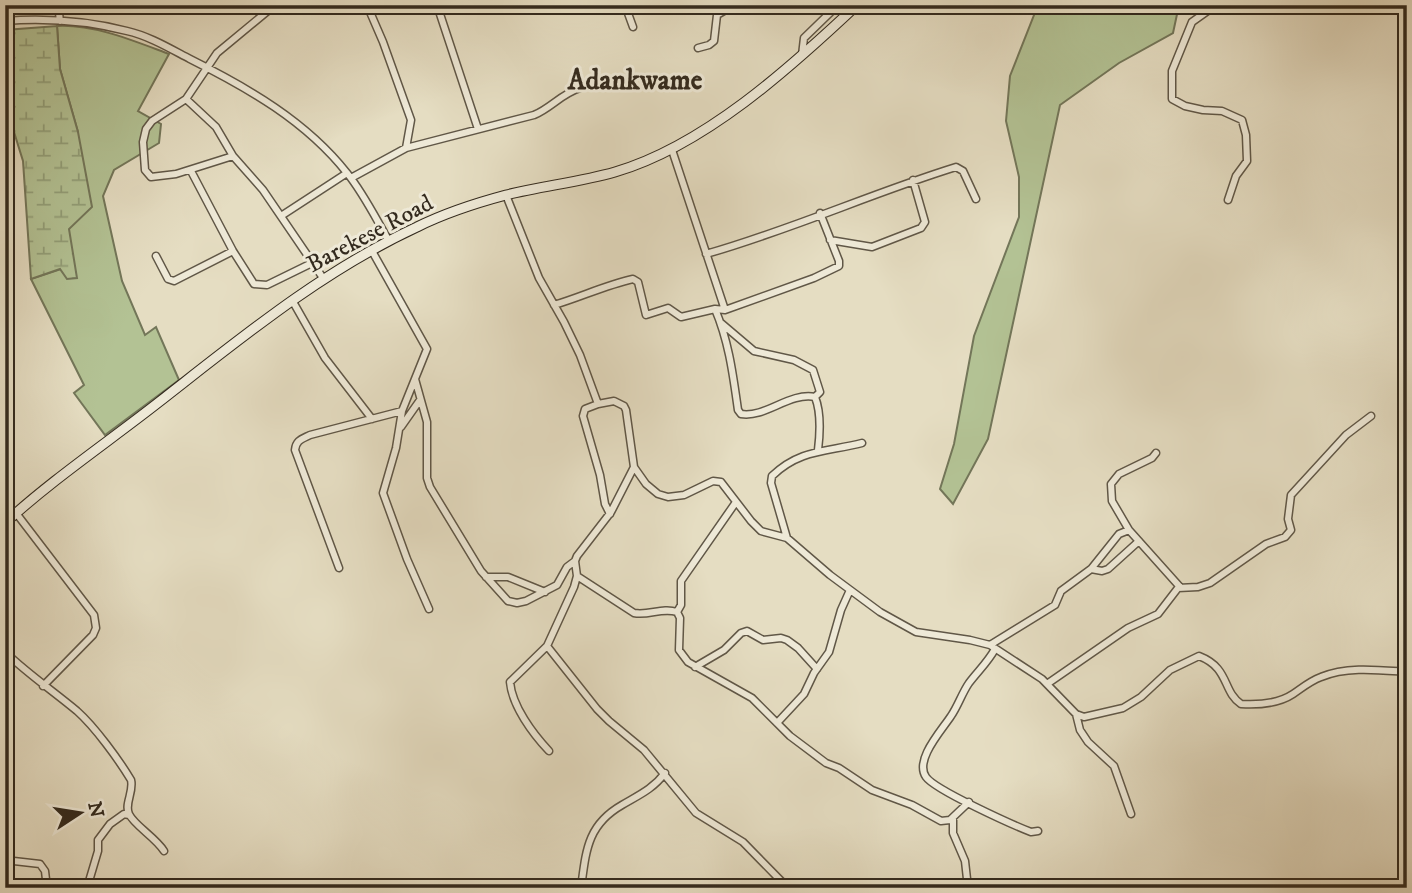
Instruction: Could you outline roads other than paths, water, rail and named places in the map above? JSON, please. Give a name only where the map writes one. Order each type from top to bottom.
[{"type":"main road","name":"Barekese Road","points":[[5,523],[323,278],[389,241],[452,212],[506,195],[615,172],[672,150],[751,96],[802,55],[857,5]]},
{"type":"street","points":[[58,5],[60,21]]},
{"type":"street","points":[[233,156],[191,170],[151,177],[145,170],[143,142],[146,129],[152,121],[186,99],[217,53],[275,5]]},
{"type":"street","points":[[367,5],[411,120],[406,148]]},
{"type":"street","points":[[437,5],[478,129]]},
{"type":"street","points":[[625,5],[632,27]]},
{"type":"street","points":[[698,48],[709,46],[714,41],[717,15],[734,5]]},
{"type":"street","points":[[802,55],[804,38],[838,5]]},
{"type":"street","points":[[1216,5],[1192,22],[1170,82],[1172,99],[1185,106],[1222,111],[1242,120],[1246,135],[1247,161],[1237,176],[1228,200]]},
{"type":"street","points":[[5,21],[60,21],[129,31],[207,67],[249,90],[323,146],[349,175],[389,241]]},
{"type":"street","points":[[281,216],[349,175],[406,148],[534,115],[559,97],[580,88]]},
{"type":"street","points":[[186,99],[216,127],[233,156],[263,190],[323,278]]},
{"type":"street","points":[[672,150],[725,310]]},
{"type":"street","points":[[706,254],[766,236],[913,180],[958,167],[963,171],[976,199]]},
{"type":"street","points":[[191,170],[233,251],[249,278],[259,286],[267,285],[314,262]]},
{"type":"street","points":[[831,240],[872,247],[921,228],[925,222],[913,180]]},
{"type":"street","points":[[506,195],[539,278],[580,355],[598,404]]},
{"type":"street","points":[[554,305],[594,293],[611,284],[633,279],[638,282],[646,314],[671,308],[681,317],[715,309],[725,310],[814,278],[839,266],[821,214]]},
{"type":"street","points":[[156,256],[168,279],[174,281],[233,251]]},
{"type":"street","points":[[372,251],[426,349],[402,411],[391,466],[384,485],[384,502],[429,609]]},
{"type":"street","points":[[292,300],[326,358],[372,419]]},
{"type":"street","points":[[715,309],[736,378],[738,410],[741,414],[750,415],[802,397],[815,397],[820,392],[812,368],[775,354],[754,351],[721,323]]},
{"type":"street","points":[[415,379],[427,422],[426,478],[486,577],[508,601],[517,603],[556,585],[567,567],[575,561],[587,541],[610,514],[634,467]]},
{"type":"street","points":[[815,397],[820,436],[818,450]]},
{"type":"street","points":[[399,428],[420,400]]},
{"type":"street","points":[[610,514],[605,504],[600,475],[583,416],[585,409],[614,401],[624,406],[634,467],[646,484],[663,496],[684,495],[717,480],[725,485],[761,531],[787,538],[850,590],[892,619],[916,632],[970,640],[992,647],[1047,684],[1076,714],[1084,718],[1133,703],[1170,670],[1199,656],[1219,670],[1225,677],[1233,698],[1241,704],[1254,705],[1284,699],[1322,676],[1376,669],[1407,672]]},
{"type":"street","points":[[339,568],[295,450],[296,445],[310,435],[402,411]]},
{"type":"street","points":[[1047,684],[1128,628],[1158,614],[1172,593],[1180,587],[1198,587],[1210,583],[1266,544],[1288,535],[1291,530],[1291,495],[1346,435],[1371,416]]},
{"type":"street","points":[[787,538],[771,483],[772,476],[796,458],[818,450],[862,443]]},
{"type":"street","points":[[1156,453],[1119,474],[1111,484],[1112,500],[1129,530],[1180,587]]},
{"type":"street","points":[[677,612],[681,605],[681,581],[736,502]]},
{"type":"street","points":[[16,513],[94,615],[96,622],[93,635],[43,686]]},
{"type":"street","points":[[1038,831],[1031,832],[990,815],[934,784],[926,777],[923,766],[925,757],[971,681],[988,662],[992,647],[1055,606],[1061,591],[1091,569],[1103,557],[1115,538],[1129,530]]},
{"type":"street","points":[[1091,569],[1108,569],[1139,541]]},
{"type":"street","points":[[549,751],[528,723],[510,682],[547,646],[574,587],[577,576],[575,561]]},
{"type":"street","points":[[577,576],[634,613],[644,615],[671,610],[677,612],[680,618],[679,650],[688,662],[752,698],[790,736],[826,763],[839,768],[872,790],[912,805],[941,821],[953,818],[969,802]]},
{"type":"street","points":[[486,577],[509,577],[545,592]]},
{"type":"street","points":[[777,723],[804,694],[834,641],[841,610],[850,590]]},
{"type":"street","points":[[695,667],[719,654],[741,633],[747,631],[760,639],[787,640],[817,669]]},
{"type":"street","points":[[547,646],[609,721],[644,750],[696,813],[743,842],[788,888]]},
{"type":"street","points":[[5,652],[77,712],[127,773],[133,786],[129,815]]},
{"type":"street","points":[[1076,714],[1080,730],[1088,743],[1114,766],[1131,814]]},
{"type":"street","points":[[581,888],[587,848],[600,821],[620,806],[649,791],[665,773]]},
{"type":"street","points":[[87,888],[98,851],[98,840],[110,824],[124,814],[129,815],[164,851]]},
{"type":"street","points":[[953,818],[953,833],[965,861],[968,888]]},
{"type":"street","points":[[5,860],[40,864],[45,871],[47,888]]},
{"type":"district","name":"Adankwame","points":[[635,80]]}]
